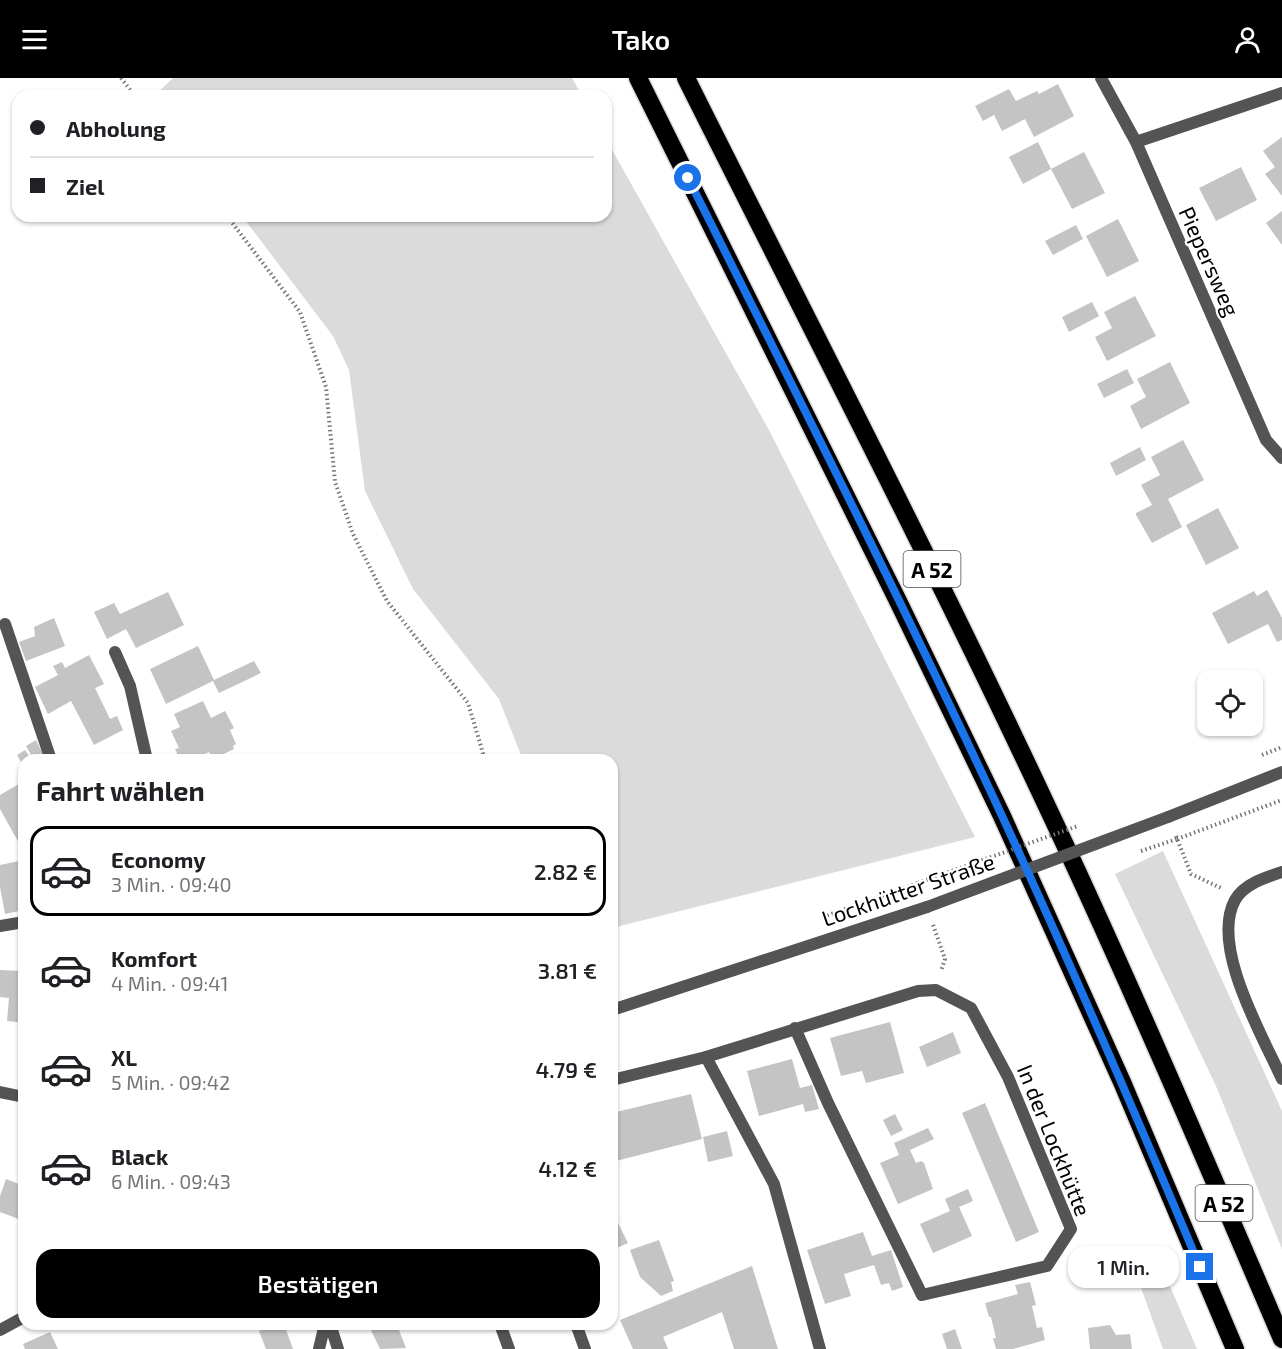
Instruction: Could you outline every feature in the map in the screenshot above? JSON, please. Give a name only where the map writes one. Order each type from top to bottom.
[{"type":"highway","name":"A 52","points":[[638,78],[1002,816],[1122,1082],[1235,1349]]},
{"type":"highway","name":"A 52","points":[[686,78],[925,555],[1044,800],[1166,1066],[1282,1339]]},
{"type":"street","name":"Piepersweg","points":[[1101,78],[1136,142],[1266,440],[1282,458]]},
{"type":"street","points":[[1136,142],[1282,93]]},
{"type":"street","points":[[5,624],[49,754]]},
{"type":"street","points":[[114,652],[130,686],[146,754]]},
{"type":"street","name":"Lockhütter Straße","points":[[618,1008],[927,907],[1282,772]]},
{"type":"street","points":[[1282,872],[1257,880],[1236,899],[1227,928],[1237,980],[1282,1079]]},
{"type":"street","points":[[0,926],[18,923]]},
{"type":"street","points":[[618,1079],[706,1057],[918,991],[936,990]]},
{"type":"street","name":"In der Lockhütte","points":[[795,1028],[828,1103],[922,1295],[1047,1266],[1071,1229],[1008,1077],[971,1008],[936,990]]},
{"type":"street","points":[[706,1057],[774,1184],[820,1349]]},
{"type":"street","points":[[0,1092],[18,1096]]},
{"type":"street","points":[[0,1330],[18,1320]]},
{"type":"street","points":[[320,1349],[323,1330]]},
{"type":"street","points":[[332,1330],[338,1349]]},
{"type":"street","points":[[502,1330],[509,1349]]},
{"type":"street","points":[[578,1330],[585,1349]]},
{"type":"path","points":[[121,78],[130,90]]},
{"type":"path","points":[[232,222],[300,312],[326,387],[335,482],[353,534],[387,601],[468,703],[483,754]]},
{"type":"path","points":[[1236,899],[1220,887],[1191,874],[1177,839],[1282,800]]},
{"type":"path","points":[[918,883],[1083,824]]},
{"type":"path","points":[[927,907],[945,958],[936,990]]},
{"type":"shaded area","points":[[173,78],[572,78],[579,90],[160,90]]},
{"type":"shaded area","points":[[612,150],[769,430],[975,837],[618,926],[618,754],[521,754],[499,699],[413,589],[365,491],[349,370],[333,336],[247,222],[612,222]]},
{"type":"shaded area","points":[[1163,851],[1282,1111],[1282,1249],[1216,1086],[1115,874]]},
{"type":"shaded area","points":[[1154,1249],[1197,1349],[1163,1349],[1130,1257]]},
{"type":"building","points":[[1058,84],[1074,116],[1034,137],[1025,119],[1002,131],[994,115],[983,121],[975,106],[1009,89],[1016,101],[1037,91],[1039,94]]},
{"type":"building","points":[[1282,137],[1282,196],[1265,174],[1275,167],[1263,151]]},
{"type":"building","points":[[1038,142],[1051,169],[1023,184],[1009,157]]},
{"type":"building","points":[[1084,152],[1105,193],[1072,209],[1051,169]]},
{"type":"building","points":[[1241,167],[1257,200],[1216,221],[1199,188]]},
{"type":"building","points":[[1282,211],[1282,245],[1266,223]]},
{"type":"building","points":[[1118,219],[1139,261],[1107,277],[1086,236]]},
{"type":"building","points":[[1076,225],[1083,239],[1053,255],[1045,241]]},
{"type":"building","points":[[1135,296],[1156,336],[1107,361],[1095,337],[1112,328],[1104,312]]},
{"type":"building","points":[[1092,302],[1099,316],[1069,332],[1062,317]]},
{"type":"building","points":[[1170,362],[1190,403],[1141,429],[1130,406],[1146,397],[1137,379]]},
{"type":"building","points":[[1127,369],[1134,383],[1104,398],[1097,384]]},
{"type":"building","points":[[1183,440],[1204,480],[1168,499],[1182,527],[1152,543],[1136,515],[1152,505],[1141,485],[1160,475],[1151,457]]},
{"type":"building","points":[[1140,447],[1146,460],[1116,476],[1110,463]]},
{"type":"building","points":[[1218,508],[1239,548],[1206,565],[1186,525]]},
{"type":"building","points":[[1267,590],[1282,618],[1282,640],[1277,642],[1268,624],[1228,644],[1212,613],[1254,591],[1257,596]]},
{"type":"building","points":[[168,592],[184,625],[136,648],[126,629],[107,639],[94,612],[114,603],[120,614]]},
{"type":"building","points":[[54,618],[65,646],[26,661],[19,642],[35,636],[34,627]]},
{"type":"building","points":[[198,646],[214,680],[254,661],[261,673],[219,693],[213,681],[166,704],[150,669]]},
{"type":"building","points":[[89,655],[104,684],[95,688],[110,719],[117,716],[123,730],[94,745],[71,701],[48,714],[35,687],[58,675],[53,666],[62,662],[65,668]]},
{"type":"building","points":[[203,701],[211,718],[225,711],[234,728],[230,730],[236,744],[233,746],[234,749],[224,754],[210,754],[209,752],[177,754],[175,749],[179,748],[171,731],[180,727],[174,714]]},
{"type":"building","points":[[36,740],[43,754],[31,754],[26,746]]},
{"type":"building","points":[[18,784],[18,841],[0,809],[0,795]]},
{"type":"building","points":[[18,861],[18,911],[5,914],[0,887],[0,865]]},
{"type":"building","points":[[0,970],[18,971],[18,1022],[7,1021],[9,998],[0,997]]},
{"type":"building","points":[[890,1022],[904,1073],[866,1083],[862,1071],[841,1076],[830,1038]]},
{"type":"building","points":[[953,1032],[961,1053],[927,1067],[919,1047]]},
{"type":"building","points":[[792,1059],[800,1088],[812,1085],[819,1109],[805,1112],[803,1104],[759,1116],[747,1071]]},
{"type":"building","points":[[691,1094],[702,1139],[618,1160],[618,1112]]},
{"type":"building","points":[[985,1103],[1039,1232],[1016,1242],[962,1113]]},
{"type":"building","points":[[895,1114],[903,1130],[891,1136],[883,1120]]},
{"type":"building","points":[[928,1128],[934,1139],[910,1150],[916,1163],[921,1161],[924,1163],[933,1189],[898,1204],[880,1163],[899,1155],[894,1143]]},
{"type":"building","points":[[727,1131],[733,1156],[708,1162],[703,1137]]},
{"type":"building","points":[[6,1179],[18,1184],[18,1219],[0,1212],[0,1196]]},
{"type":"building","points":[[968,1189],[973,1201],[959,1207],[972,1236],[933,1253],[920,1224],[950,1211],[945,1199]]},
{"type":"building","points":[[618,1223],[628,1243],[618,1247]]},
{"type":"building","points":[[863,1232],[872,1256],[891,1250],[903,1287],[892,1291],[889,1283],[881,1285],[874,1265],[844,1274],[851,1296],[825,1304],[807,1250]]},
{"type":"building","points":[[659,1240],[674,1281],[671,1282],[673,1291],[661,1296],[640,1277],[630,1250]]},
{"type":"building","points":[[752,1266],[778,1349],[734,1349],[722,1312],[663,1337],[668,1349],[633,1349],[620,1320]]},
{"type":"building","points":[[1030,1282],[1036,1305],[1032,1306],[1037,1328],[1042,1327],[1045,1340],[1013,1349],[996,1349],[991,1317],[989,1317],[985,1303],[1018,1294],[1015,1285]]},
{"type":"building","points":[[1110,1325],[1116,1335],[1130,1334],[1132,1349],[1090,1349],[1088,1328]]},
{"type":"building","points":[[955,1329],[962,1349],[947,1349],[942,1334]]},
{"type":"building","points":[[286,1330],[293,1349],[266,1349],[259,1331]]},
{"type":"building","points":[[371,1330],[399,1330],[406,1348],[380,1349]]},
{"type":"building","points":[[50,1332],[58,1349],[25,1349],[23,1344]]},
{"type":"route","points":[[688,178],[1002,816],[1122,1082],[1200,1267]]}]
